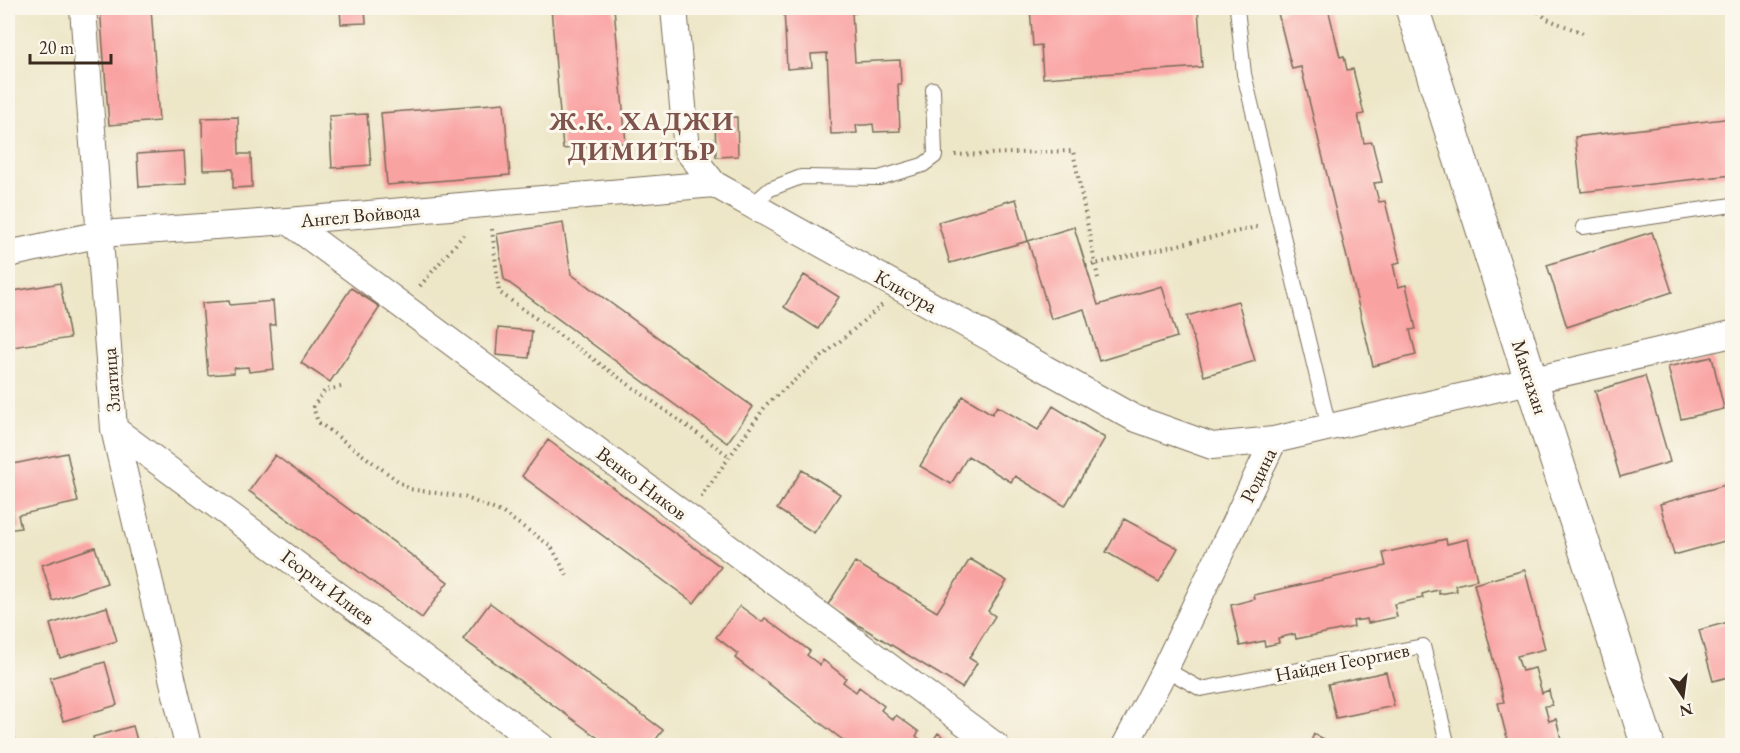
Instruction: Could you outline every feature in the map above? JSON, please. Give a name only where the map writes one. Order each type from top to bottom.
[{"type":"street","name":"Златица","points":[[83,8],[114,429],[188,746]]},
{"type":"street","name":"Клисура","points":[[674,8],[687,150],[714,184],[1134,418],[1212,446],[1274,440]]},
{"type":"street","name":"Макгахан","points":[[1412,8],[1648,746]]},
{"type":"street","name":"Ангел Войвода","points":[[8,254],[101,234],[288,221],[714,184]]},
{"type":"street","name":"Венко Ников","points":[[288,221],[996,746]]},
{"type":"street","points":[[1531,381],[1732,334]]},
{"type":"street","name":"Родина","points":[[1125,746],[1165,669],[1274,440],[1531,381]]},
{"type":"street","name":"Георги Илиев","points":[[114,429],[541,746]]},
{"type":"lane","points":[[1237,8],[1244,74],[1329,427]]},
{"type":"lane","points":[[752,205],[770,189],[801,177],[879,177],[923,165],[935,156],[933,90]]},
{"type":"lane","points":[[1583,227],[1732,205]]},
{"type":"lane","name":"Найден Георгиев","points":[[1165,669],[1202,689],[1423,646],[1448,746]]},
{"type":"path","points":[[1533,8],[1547,19],[1583,33]]},
{"type":"path","points":[[935,156],[1073,151],[1098,278]]},
{"type":"path","points":[[398,303],[415,292],[489,204]]},
{"type":"path","points":[[489,204],[499,292],[729,456]]},
{"type":"path","points":[[1086,266],[1280,222]]},
{"type":"path","points":[[687,517],[767,404],[902,289]]},
{"type":"path","points":[[341,387],[325,390],[313,407],[318,422],[409,489],[464,497],[503,513],[550,546],[568,577]]},
{"type":"building","points":[[100,8],[151,8],[159,121],[109,125]]},
{"type":"building","points":[[340,8],[365,8],[366,23],[341,24]]},
{"type":"building","points":[[551,8],[614,8],[626,143],[563,149]]},
{"type":"building","points":[[784,8],[856,8],[856,13],[852,13],[855,62],[900,60],[901,84],[898,84],[900,131],[874,132],[873,124],[856,125],[857,133],[831,134],[827,53],[811,54],[812,67],[787,69]]},
{"type":"building","points":[[1030,8],[1198,8],[1202,67],[1043,78],[1041,45],[1033,46]]},
{"type":"building","points":[[1283,8],[1328,8],[1340,57],[1344,56],[1347,70],[1353,69],[1364,114],[1358,115],[1364,143],[1372,142],[1382,182],[1374,183],[1379,202],[1385,201],[1400,262],[1393,264],[1398,287],[1406,285],[1416,329],[1410,330],[1416,355],[1373,366],[1301,67],[1292,69],[1278,13],[1284,12]]},
{"type":"building","points":[[504,103],[510,175],[387,185],[381,113]]},
{"type":"building","points":[[367,114],[371,165],[332,168],[329,116]]},
{"type":"building","points":[[238,117],[239,154],[251,154],[252,187],[233,188],[233,169],[203,170],[202,118]]},
{"type":"building","points":[[737,117],[738,156],[716,157],[715,118]]},
{"type":"building","points":[[1732,118],[1732,175],[1581,192],[1575,137]]},
{"type":"building","points":[[184,151],[186,184],[139,187],[137,154]]},
{"type":"building","points":[[1016,199],[1028,241],[950,263],[938,222]]},
{"type":"building","points":[[563,223],[571,274],[753,407],[727,443],[504,279],[497,234]]},
{"type":"building","points":[[1074,227],[1098,305],[1162,286],[1177,337],[1099,361],[1084,309],[1051,319],[1028,241]]},
{"type":"building","points":[[1652,232],[1672,292],[1567,327],[1547,265]]},
{"type":"building","points":[[804,275],[839,297],[818,329],[784,307]]},
{"type":"building","points":[[60,283],[70,338],[13,347],[8,316],[8,292]]},
{"type":"building","points":[[351,288],[380,307],[330,382],[301,363]]},
{"type":"building","points":[[229,301],[230,305],[273,301],[275,325],[270,325],[274,369],[249,372],[248,367],[234,368],[234,373],[208,375],[202,303]]},
{"type":"building","points":[[1238,301],[1255,361],[1204,376],[1187,316]]},
{"type":"building","points":[[498,328],[532,331],[529,358],[496,355]]},
{"type":"building","points":[[1712,357],[1724,409],[1681,419],[1668,367]]},
{"type":"building","points":[[1645,376],[1670,462],[1620,477],[1595,391]]},
{"type":"building","points":[[963,396],[992,414],[997,406],[1038,430],[1053,406],[1105,438],[1065,506],[1015,476],[1011,482],[968,456],[951,484],[920,466]]},
{"type":"building","points":[[548,440],[721,567],[694,603],[522,476]]},
{"type":"building","points":[[67,453],[78,502],[18,515],[21,528],[8,530],[8,465]]},
{"type":"building","points":[[275,455],[448,582],[422,618],[249,491]]},
{"type":"building","points":[[802,470],[840,494],[814,533],[777,509]]},
{"type":"building","points":[[1732,483],[1732,539],[1674,555],[1660,504]]},
{"type":"building","points":[[1124,519],[1178,548],[1159,582],[1106,552]]},
{"type":"building","points":[[1446,539],[1447,544],[1468,539],[1477,580],[1455,585],[1457,591],[1439,594],[1439,590],[1429,592],[1422,594],[1423,598],[1394,604],[1397,617],[1368,623],[1367,619],[1353,621],[1354,627],[1296,639],[1295,634],[1278,638],[1279,643],[1265,646],[1264,641],[1240,646],[1231,605],[1255,599],[1254,595],[1386,566],[1383,553]]},
{"type":"building","points":[[95,547],[107,583],[53,601],[42,565]]},
{"type":"building","points":[[970,559],[1007,581],[988,611],[995,616],[969,658],[977,663],[962,688],[827,606],[855,562],[937,612]]},
{"type":"building","points":[[1525,570],[1545,649],[1517,656],[1522,671],[1535,668],[1542,693],[1549,690],[1552,705],[1545,706],[1547,714],[1549,721],[1556,719],[1563,746],[1509,746],[1498,703],[1504,702],[1474,584]]},
{"type":"building","points":[[490,603],[663,730],[651,746],[609,746],[463,639]]},
{"type":"building","points":[[740,606],[762,622],[765,618],[810,651],[807,655],[820,665],[823,660],[846,678],[843,682],[856,692],[859,687],[884,706],[881,710],[893,720],[896,715],[919,732],[916,736],[928,746],[851,746],[735,658],[738,654],[716,637]]},
{"type":"building","points":[[107,607],[117,641],[60,658],[50,624]]},
{"type":"building","points":[[1732,621],[1732,676],[1713,681],[1699,630]]},
{"type":"building","points":[[105,662],[117,705],[63,721],[50,678]]},
{"type":"building","points":[[1386,672],[1394,706],[1336,718],[1328,684]]},
{"type":"building","points":[[9,706],[16,746],[8,746]]},
{"type":"building","points":[[133,726],[138,744],[154,740],[155,746],[95,746],[93,737]]},
{"type":"building","points":[[938,733],[955,746],[929,746]]},
{"type":"building","points":[[1314,734],[1338,746],[1309,746]]},
{"type":"district","name":"Ж.К. ХАДЖИ ДИМИТЪР","points":[[642,136]]}]
